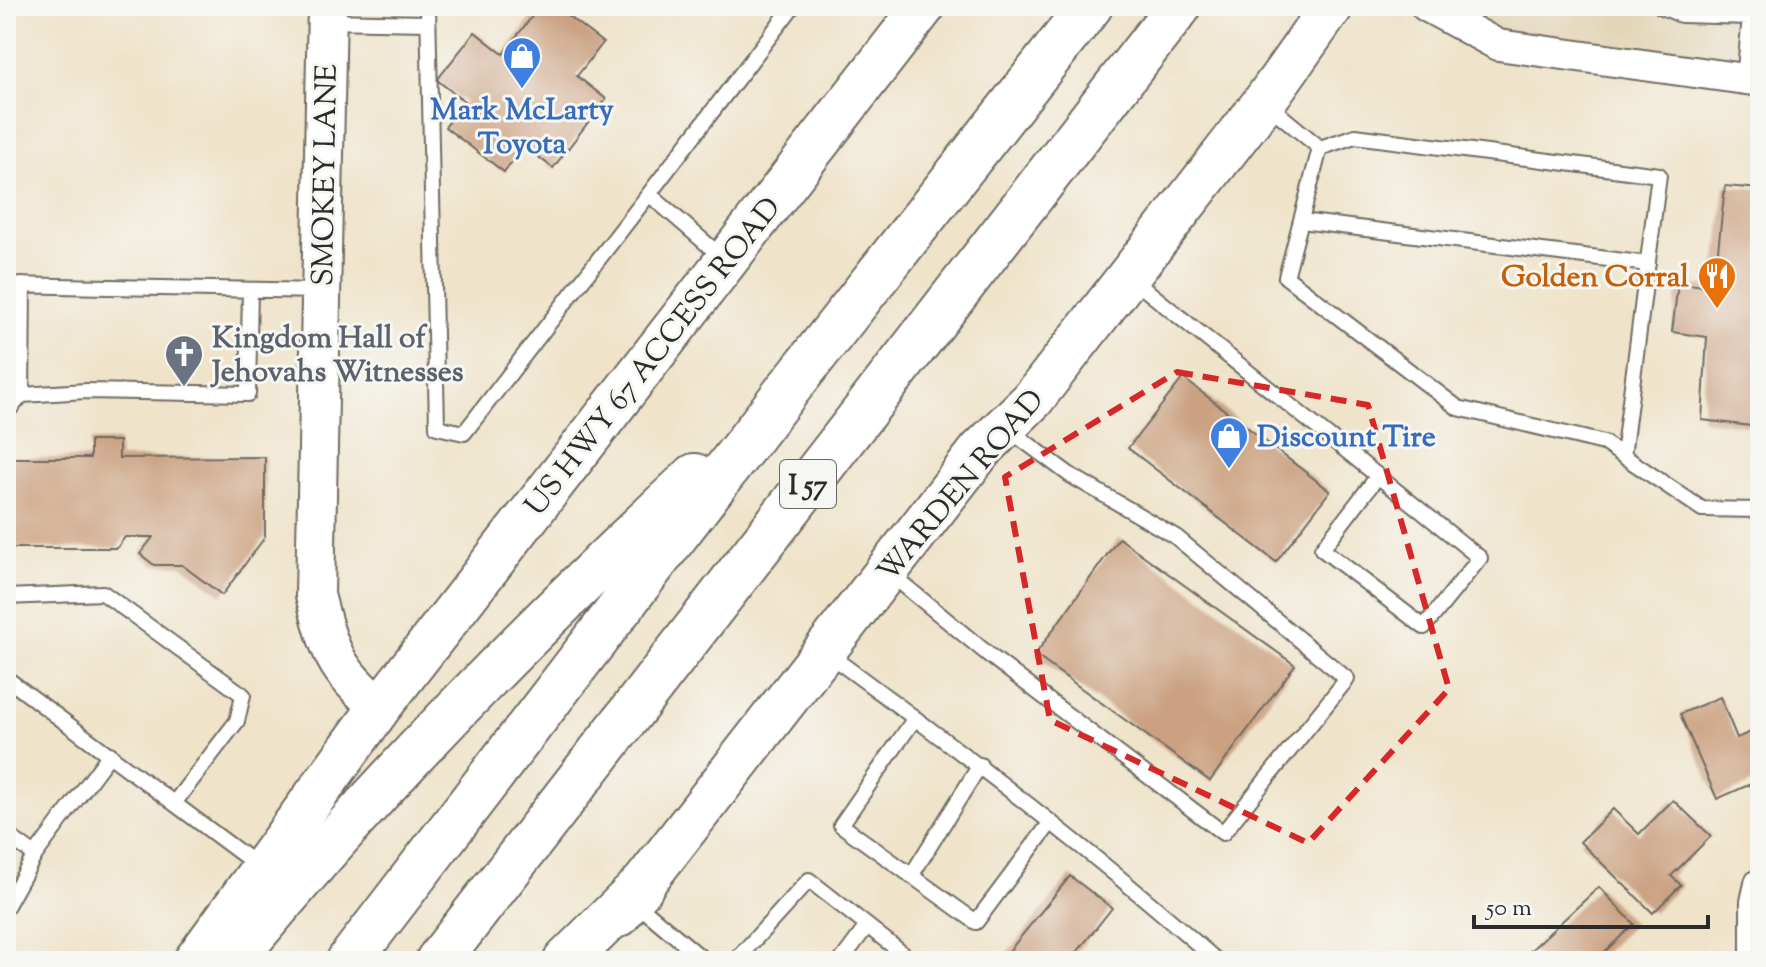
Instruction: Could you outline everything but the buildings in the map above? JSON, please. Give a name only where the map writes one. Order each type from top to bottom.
[{"type":"highway","name":"I 57","points":[[349,961],[785,393],[1090,6]]},
{"type":"highway","name":"I 57","points":[[438,961],[1179,6]]},
{"type":"highway","points":[[232,961],[318,856],[566,595],[785,393]]},
{"type":"highway","points":[[566,961],[636,893]]},
{"type":"main road","name":"US HWY 67 ACCESS ROAD","points":[[195,961],[380,707],[924,6]]},
{"type":"main road","name":"WARDEN ROAD","points":[[583,961],[980,451],[1033,399],[1264,102],[1332,6]]},
{"type":"street","points":[[1426,6],[1498,45],[1752,80]]},
{"type":"street","name":"SMOKEY LANE","points":[[327,13],[315,595],[336,662],[351,683],[380,707]]},
{"type":"street","points":[[1756,961],[1756,902],[1760,884]]},
{"type":"lane","points":[[428,6],[437,427],[464,433],[793,6]]},
{"type":"lane","points":[[1660,6],[1681,15],[1750,17],[1752,80]]},
{"type":"lane","points":[[327,13],[427,23]]},
{"type":"lane","points":[[1264,102],[1320,148]]},
{"type":"lane","points":[[1320,148],[1355,136],[1659,175],[1623,456]]},
{"type":"lane","points":[[1320,148],[1286,277],[1458,408],[1604,443],[1702,509],[1760,510]]},
{"type":"lane","points":[[649,194],[726,261]]},
{"type":"lane","points":[[1301,221],[1648,264]]},
{"type":"lane","points":[[1128,276],[1378,476],[1480,558],[1424,627],[1322,549],[1378,476]]},
{"type":"lane","points":[[6,285],[322,291]]},
{"type":"lane","points":[[6,413],[22,395],[23,285]]},
{"type":"lane","points":[[22,395],[86,391],[248,394],[250,290]]},
{"type":"lane","points":[[887,571],[989,655],[1223,833],[1347,679],[1176,537],[1070,475],[1005,427]]},
{"type":"lane","points":[[6,597],[103,593],[243,695],[237,721],[175,802]]},
{"type":"lane","points":[[824,652],[980,765],[1131,885],[1217,961]]},
{"type":"lane","points":[[6,678],[262,869]]},
{"type":"lane","points":[[915,718],[841,825],[976,922],[1051,822]]},
{"type":"lane","points":[[6,907],[35,855],[110,754]]},
{"type":"lane","points":[[911,876],[980,765]]},
{"type":"lane","points":[[6,834],[35,855]]},
{"type":"lane","points":[[735,961],[809,880],[912,961]]},
{"type":"lane","points":[[636,893],[705,961]]},
{"type":"lane","points":[[841,961],[867,926]]},
{"type":"highlighted area","points":[[1177,372],[1368,405],[1449,689],[1308,843],[1050,720],[1005,477]]},
{"type":"shaded area","points":[[1426,6],[1760,6],[1760,81],[1524,51]]},
{"type":"place","name":"Mark McLarty Toyota","points":[[522,90]]},
{"type":"place","name":"Golden Corral","points":[[1717,310]]},
{"type":"place","name":"Kingdom Hall of Jehovahs Witnesses","points":[[184,388]]},
{"type":"place","name":"Discount Tire","points":[[1229,470]]}]
